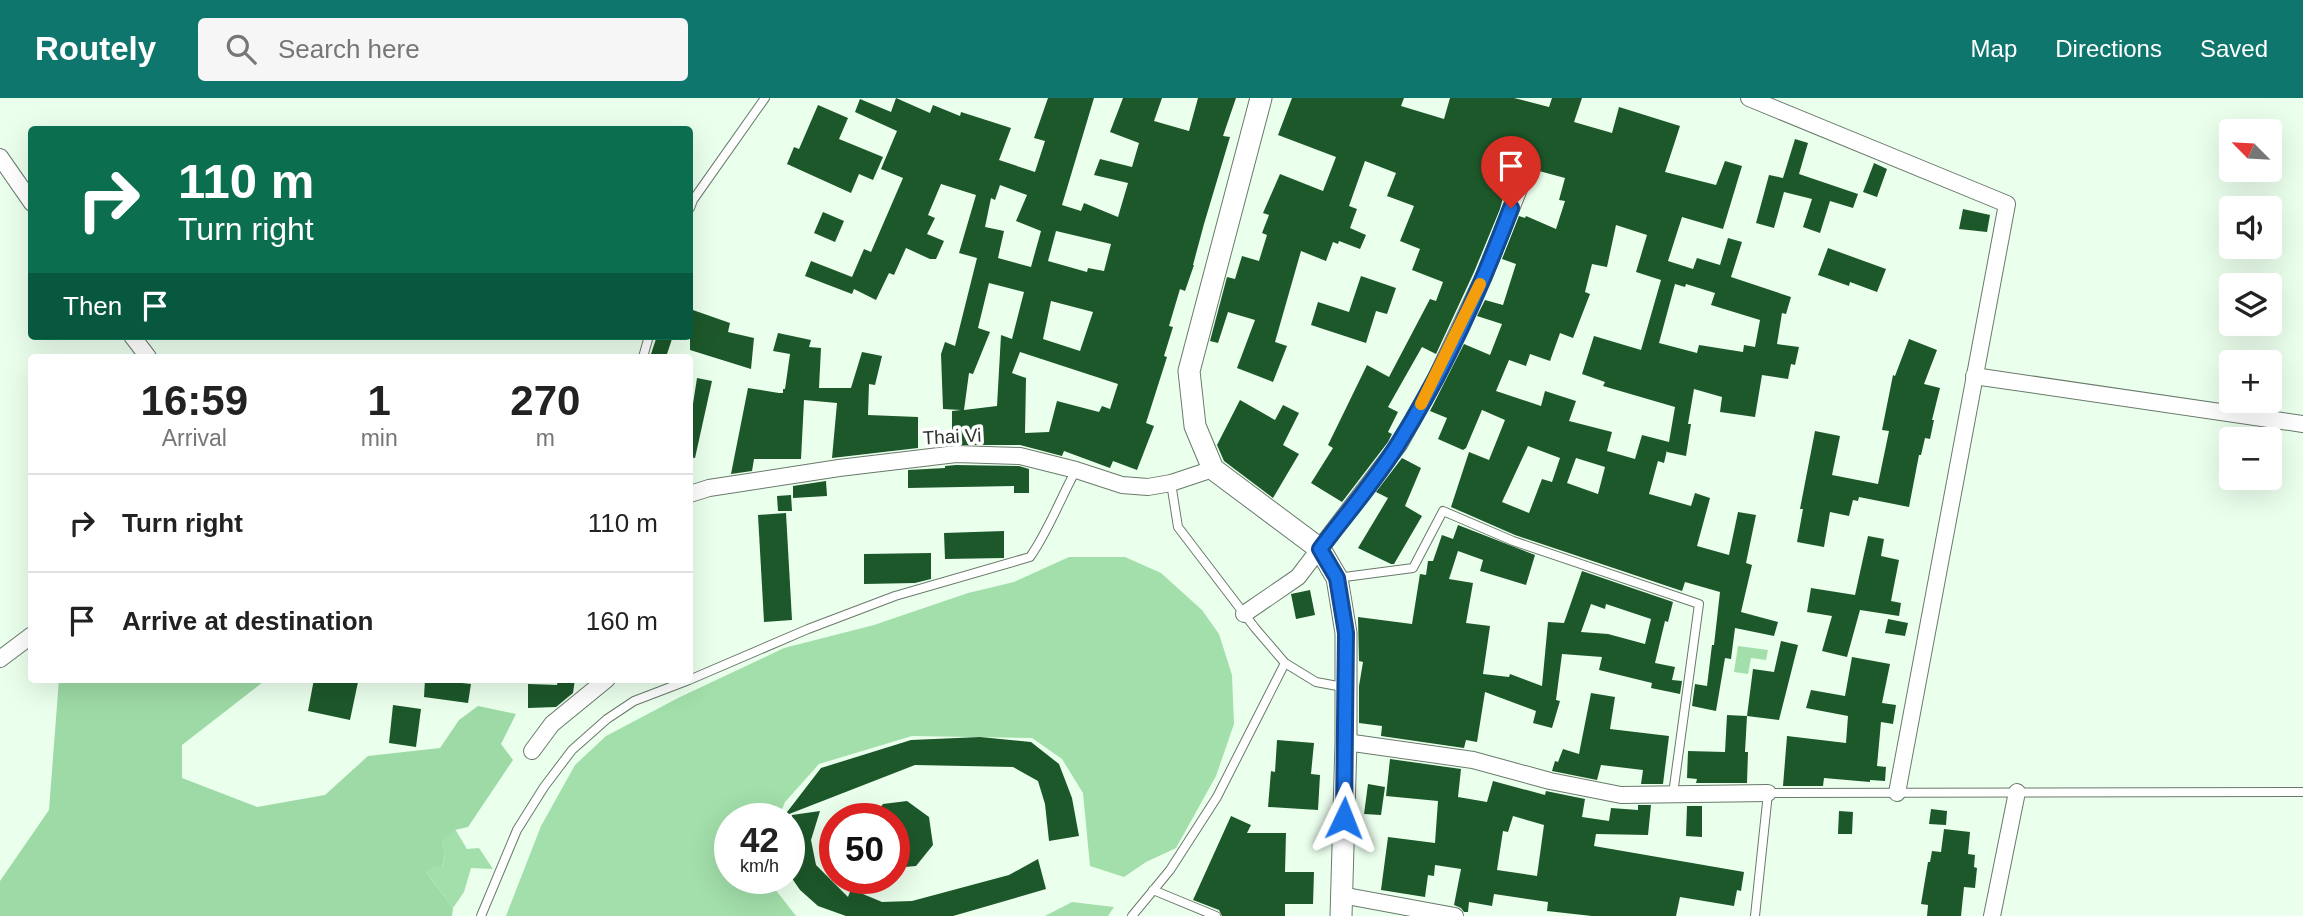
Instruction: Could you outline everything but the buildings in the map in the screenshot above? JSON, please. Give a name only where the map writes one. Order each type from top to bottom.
[{"type":"main road","points":[[1261,98],[1189,370],[1195,426],[1213,469],[1320,549],[1337,578],[1346,633],[1341,906]]},
{"type":"street","points":[[1749,98],[2007,204],[1896,793]]},
{"type":"street","points":[[0,157],[28,197]]},
{"type":"street","points":[[1244,614],[1298,577],[1399,443],[1436,378],[1489,266],[1521,184]]},
{"type":"street","points":[[135,340],[146,354]]},
{"type":"street","points":[[1974,376],[2303,424]]},
{"type":"street","name":"Thai Vi","points":[[693,493],[709,488],[839,468],[956,454],[1020,456],[1122,485],[1148,487],[1171,483],[1213,469]]},
{"type":"street","points":[[0,659],[28,638]]},
{"type":"street","points":[[532,751],[552,724],[599,683]]},
{"type":"street","points":[[1346,742],[1473,760],[1550,781],[1621,795],[1768,793]]},
{"type":"street","points":[[1992,916],[2017,792]]},
{"type":"street","points":[[1341,906],[1455,916]]},
{"type":"lane","points":[[693,199],[765,98]]},
{"type":"lane","points":[[693,678],[808,629],[895,596],[1030,557],[1041,541],[1076,470]]},
{"type":"lane","points":[[1171,483],[1178,527],[1285,663],[1316,682],[1346,687]]},
{"type":"lane","points":[[1337,578],[1413,568],[1443,511],[1513,541],[1699,604],[1673,794]]},
{"type":"lane","points":[[1132,916],[1170,870],[1217,797],[1285,663]]},
{"type":"lane","points":[[481,916],[517,830],[544,787],[572,750],[607,719],[635,701],[681,683]]},
{"type":"lane","points":[[1755,916],[1768,793],[2303,792]]},
{"type":"lane","points":[[1153,890],[1216,916]]},
{"type":"shaded area","points":[[1069,557],[1125,557],[1161,573],[1202,610],[1219,634],[1232,675],[1234,724],[1216,776],[1176,848],[1146,862],[1124,877],[1090,866],[1083,793],[1062,759],[1032,738],[912,736],[819,764],[785,803],[714,803],[714,894],[779,894],[796,916],[506,916],[541,826],[575,765],[606,736],[678,698],[784,648],[874,625],[968,593],[1014,582]]},
{"type":"shaded area","points":[[1738,646],[1768,650],[1766,660],[1751,658],[1748,674],[1734,672]]},
{"type":"shaded area","points":[[59,683],[262,683],[182,745],[182,778],[257,807],[325,795],[368,756],[440,748],[459,720],[478,706],[516,714],[501,744],[513,760],[468,827],[455,830],[442,842],[445,853],[442,867],[426,872],[453,908],[452,916],[0,916],[0,881],[49,810]]},
{"type":"shaded area","points":[[455,829],[467,849],[479,848],[493,869],[471,868],[464,892],[453,908],[426,872],[435,865],[442,867],[445,854],[442,842]]},
{"type":"shaded area","points":[[1072,902],[1114,907],[1108,916],[1045,916]]},
{"type":"slow traffic","points":[[1421,404],[1480,284]]},
{"type":"route","points":[[1344,818],[1346,633],[1337,578],[1320,549],[1399,443],[1436,378],[1485,276],[1511,208]]}]
